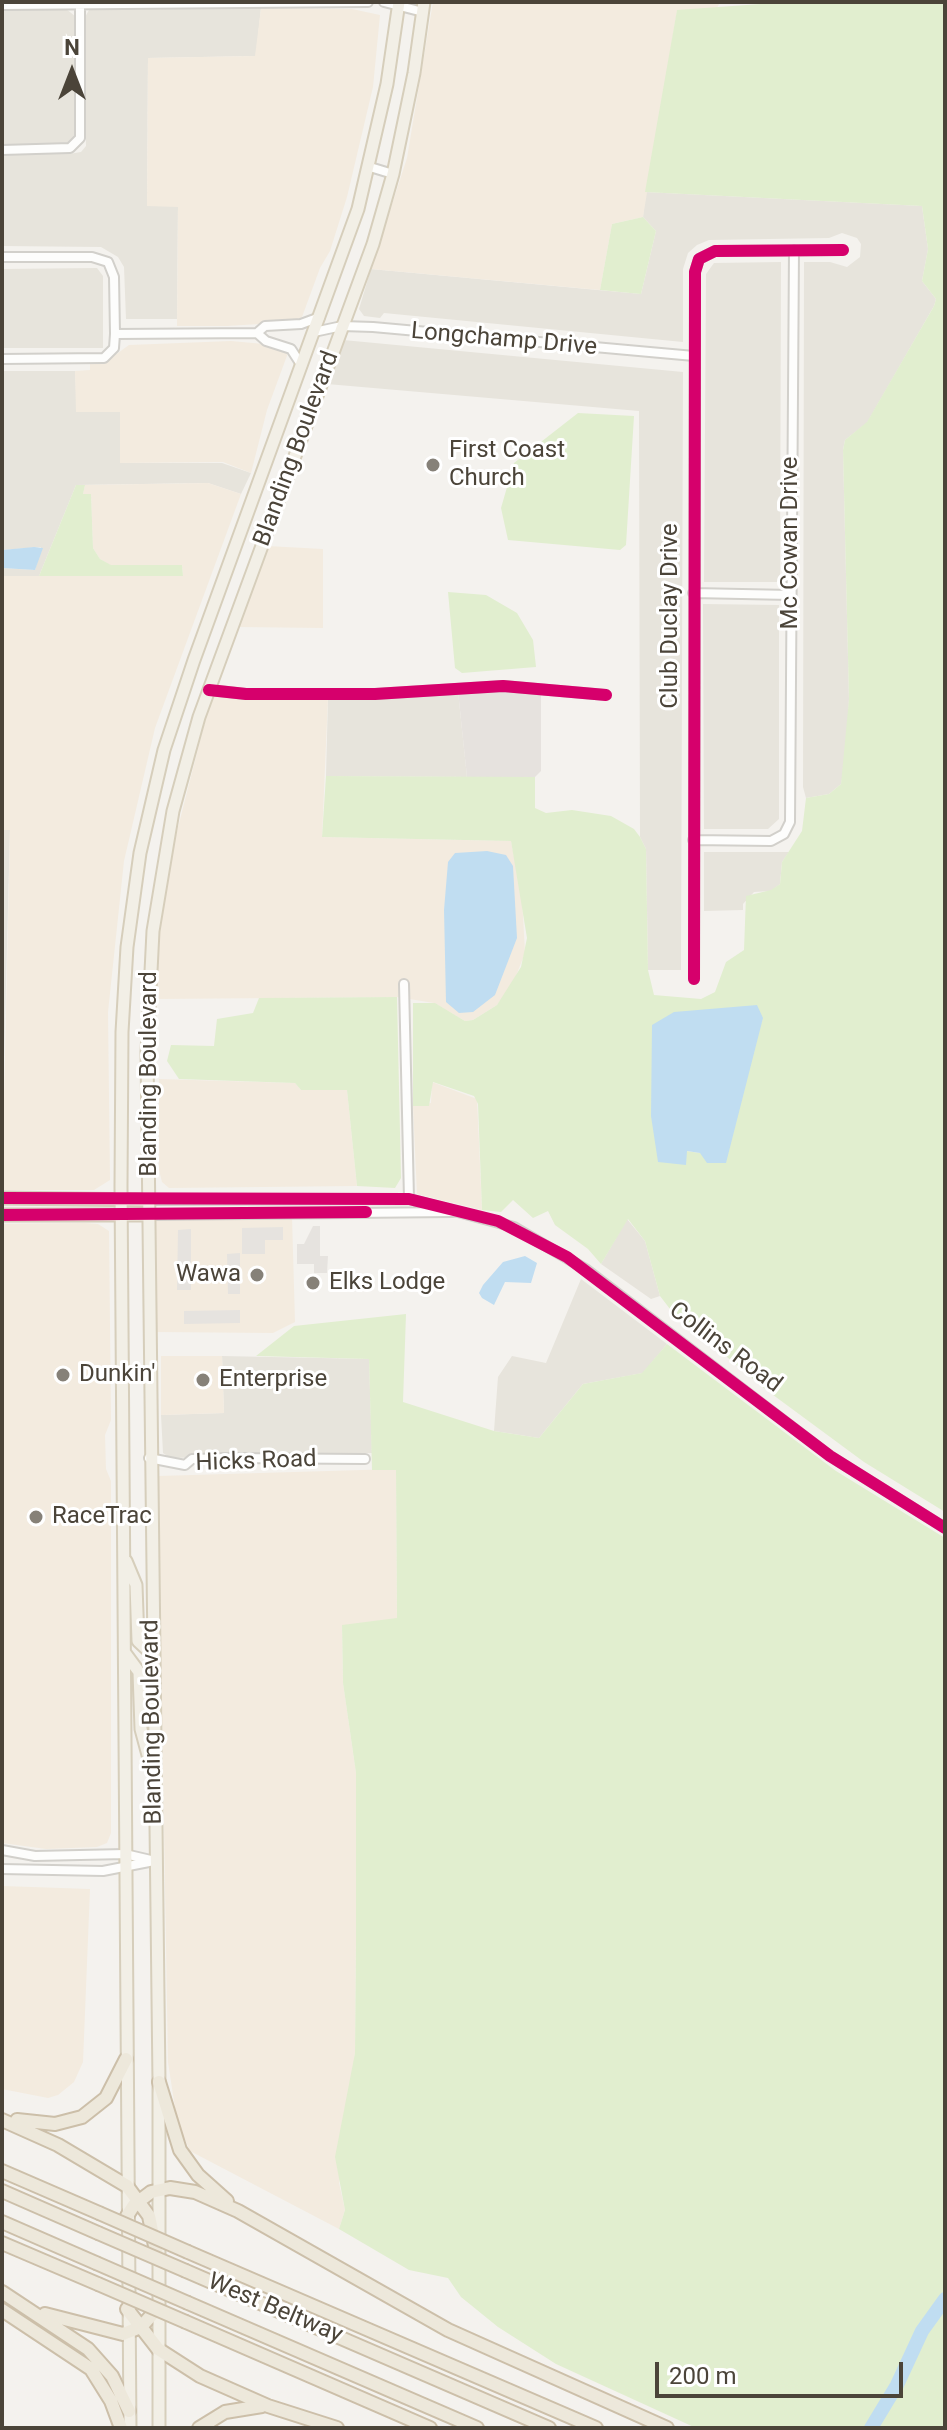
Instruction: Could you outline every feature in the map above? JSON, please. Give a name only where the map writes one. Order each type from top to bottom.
[{"type":"highway","points":[[2,2118],[42,2124],[75,2120],[106,2098],[126,2059]]},
{"type":"highway","points":[[159,2082],[173,2135],[187,2160],[238,2211]]},
{"type":"highway","points":[[2,2118],[58,2145],[127,2186],[140,2199],[153,2228],[157,2256]]},
{"type":"highway","points":[[2,2171],[596,2428]]},
{"type":"highway","points":[[127,2216],[140,2199],[159,2190],[195,2192],[238,2211],[448,2330],[667,2428]]},
{"type":"highway","name":"West Beltway","points":[[2,2191],[549,2428]]},
{"type":"highway","name":"West Beltway","points":[[2,2222],[477,2428]]},
{"type":"highway","points":[[2,2243],[430,2428]]},
{"type":"highway","points":[[2,2292],[31,2309],[101,2362],[129,2411]]},
{"type":"highway","points":[[31,2309],[83,2326],[128,2333],[141,2327],[157,2309]]},
{"type":"highway","points":[[127,2309],[158,2349],[218,2385],[268,2406],[337,2428]]},
{"type":"highway","points":[[2,2310],[91,2369],[107,2392],[121,2428]]},
{"type":"highway","points":[[199,2428],[225,2412],[268,2406]]},
{"type":"main road","name":"Blanding Boulevard","points":[[130,2428],[121,1215],[125,980],[139,862],[162,757],[320,317],[370,167],[399,4]]},
{"type":"main road","name":"Blanding Boulevard","points":[[159,2428],[159,2082],[149,1458],[148,980],[165,851],[185,763],[342,326],[393,174],[423,7]]},
{"type":"main road","points":[[236,544],[259,551]]},
{"type":"main road","points":[[162,757],[185,763]]},
{"type":"main road","points":[[125,980],[148,980]]},
{"type":"main road","name":"Collins Road","points":[[2,1198],[149,1200]]},
{"type":"main road","name":"Collins Road","points":[[2,1215],[149,1215]]},
{"type":"main road","points":[[124,1557],[136,1585],[138,1641],[153,1655]]},
{"type":"main road","points":[[125,1653],[139,1672],[141,1729],[153,1771]]},
{"type":"street","points":[[2,5],[368,2]]},
{"type":"street","points":[[384,2],[423,7]]},
{"type":"street","points":[[2,150],[62,149],[76,145],[81,132],[80,5]]},
{"type":"street","points":[[370,167],[393,174]]},
{"type":"street","points":[[794,250],[843,250]]},
{"type":"street","name":"Club Duclay Drive","points":[[694,979],[695,272],[703,255],[715,251],[794,250]]},
{"type":"street","name":"Mc Cowan Drive","points":[[693,840],[771,841],[784,834],[790,817],[794,250]]},
{"type":"street","points":[[2,257],[92,257],[108,262],[114,277],[115,334],[114,348],[104,358],[2,359]]},
{"type":"street","points":[[115,334],[257,333],[265,326],[301,324],[320,317]]},
{"type":"street","name":"Longchamp Drive","points":[[314,332],[342,326],[694,356]]},
{"type":"street","points":[[257,333],[266,341],[291,349],[302,366]]},
{"type":"street","points":[[693,593],[791,595]]},
{"type":"street","points":[[209,690],[246,694],[375,694],[503,686],[606,695]]},
{"type":"street","points":[[404,984],[409,1199]]},
{"type":"street","name":"Collins Road","points":[[149,1200],[409,1199],[474,1213],[514,1227],[567,1257],[830,1456],[885,1494],[945,1528]]},
{"type":"street","name":"Collins Road","points":[[149,1215],[474,1213]]},
{"type":"street","name":"Hicks Road","points":[[149,1458],[185,1465],[192,1459],[215,1458],[365,1459]]},
{"type":"street","points":[[2,1850],[35,1856],[125,1854],[155,1861]]},
{"type":"street","points":[[2,1869],[125,1869],[155,1861]]},
{"type":"shaded area","points":[[433,2],[720,2],[717,8],[677,11],[643,217],[612,224],[600,290],[371,269],[407,158]]},
{"type":"shaded area","points":[[65,8],[76,17],[75,139],[69,145],[2,146],[2,9]]},
{"type":"shaded area","points":[[261,8],[256,56],[148,58],[147,205],[178,206],[177,319],[126,319],[124,267],[118,257],[101,247],[2,246],[2,154],[69,154],[81,152],[86,146],[84,19],[89,10]]},
{"type":"shaded area","points":[[261,8],[352,9],[380,15],[373,87],[347,197],[330,251],[320,268],[302,317],[292,322],[177,326],[178,207],[147,206],[148,58],[255,56]]},
{"type":"shaded area","points":[[645,192],[922,206],[928,249],[922,281],[936,299],[934,306],[867,423],[845,440],[843,450],[849,699],[846,760],[841,784],[829,794],[806,798],[803,787],[804,262],[830,262],[847,267],[860,257],[861,244],[857,238],[842,233],[829,238],[709,240],[697,245],[688,253],[683,269],[683,342],[384,313],[380,318],[364,316],[359,309],[371,269],[641,294],[656,231],[643,217]]},
{"type":"shaded area","points":[[781,262],[780,582],[704,582],[706,274],[714,263]]},
{"type":"shaded area","points":[[97,268],[103,276],[103,348],[2,348],[2,269]]},
{"type":"shaded area","points":[[343,340],[683,372],[681,970],[648,970],[646,849],[640,837],[639,411],[327,384]]},
{"type":"shaded area","points":[[231,341],[275,345],[288,353],[267,410],[251,473],[223,462],[120,463],[120,412],[76,412],[75,371],[90,370],[90,364],[104,363],[129,345]]},
{"type":"shaded area","points":[[2,371],[75,371],[77,411],[120,411],[121,463],[222,463],[251,473],[241,494],[208,483],[76,485],[39,576],[2,576],[2,568],[35,570],[41,547],[2,550]]},
{"type":"shaded area","points":[[208,483],[241,494],[155,728],[124,861],[108,1012],[110,1180],[94,1190],[2,1190],[10,830],[2,830],[2,576],[183,576],[182,565],[110,565],[100,559],[93,548],[91,495],[83,494],[85,485]]},
{"type":"shaded area","points":[[267,546],[323,549],[323,628],[237,627]]},
{"type":"shaded area","points":[[703,604],[779,605],[779,819],[768,829],[704,829]]},
{"type":"shaded area","points":[[458,691],[467,777],[326,776],[328,697]]},
{"type":"shaded area","points":[[458,691],[541,691],[541,771],[535,777],[467,777]]},
{"type":"shaded area","points":[[212,694],[328,697],[322,837],[511,841],[522,897],[525,953],[512,986],[497,1005],[473,1020],[465,1021],[434,1003],[397,997],[156,999],[160,929],[173,847]]},
{"type":"shaded area","points":[[2,830],[10,830],[2,1139]]},
{"type":"shaded area","points":[[704,852],[789,852],[782,862],[780,884],[771,891],[754,892],[743,904],[743,910],[704,911]]},
{"type":"shaded area","points":[[159,1079],[295,1083],[301,1090],[347,1090],[357,1186],[169,1188],[162,1182],[159,1170]]},
{"type":"shaded area","points":[[432,1082],[477,1099],[482,1210],[417,1194],[413,1106],[431,1103]]},
{"type":"shaded area","points":[[292,1217],[295,1322],[273,1333],[154,1332],[152,1218]]},
{"type":"shaded area","points":[[627,1219],[645,1241],[660,1296],[651,1299],[601,1264]]},
{"type":"shaded area","points":[[2,1224],[98,1224],[109,1231],[111,1420],[105,1435],[106,1469],[111,1481],[111,1833],[107,1843],[97,1847],[46,1849],[2,1843]]},
{"type":"shaded area","points":[[313,1226],[320,1226],[320,1256],[328,1256],[327,1273],[314,1273],[314,1264],[297,1264],[297,1244],[304,1244]]},
{"type":"shaded area","points":[[283,1227],[283,1240],[265,1240],[265,1254],[242,1254],[242,1228]]},
{"type":"shaded area","points":[[191,1229],[191,1290],[177,1290],[178,1230]]},
{"type":"shaded area","points":[[240,1253],[240,1294],[228,1294],[227,1254]]},
{"type":"shaded area","points":[[581,1279],[667,1344],[643,1373],[583,1384],[539,1438],[494,1431],[498,1377],[512,1356],[546,1363]]},
{"type":"shaded area","points":[[240,1310],[240,1323],[184,1324],[184,1311]]},
{"type":"shaded area","points":[[161,1356],[222,1356],[224,1413],[161,1415]]},
{"type":"shaded area","points":[[222,1356],[369,1359],[372,1453],[170,1458],[163,1453],[161,1415],[224,1413]]},
{"type":"shaded area","points":[[396,1469],[397,1619],[342,1626],[343,1683],[356,1773],[356,1942],[355,2053],[339,2183],[345,2210],[339,2229],[190,2151],[177,2121],[168,2062],[158,1476]]},
{"type":"shaded area","points":[[2,1886],[90,1889],[83,2062],[74,2082],[58,2095],[48,2098],[2,2089]]},
{"type":"green space","points":[[788,2],[945,2],[945,1512],[864,1462],[765,1389],[670,1309],[660,1296],[645,1241],[628,1219],[601,1264],[588,1249],[555,1225],[548,1211],[533,1218],[513,1200],[501,1212],[482,1210],[478,1104],[474,1096],[433,1082],[429,1106],[413,1106],[413,1003],[435,1003],[465,1021],[473,1020],[497,1005],[521,967],[527,938],[511,841],[322,837],[326,776],[535,777],[535,808],[546,813],[572,810],[611,816],[634,829],[640,837],[646,849],[648,970],[654,995],[701,999],[715,992],[726,962],[744,950],[746,896],[771,890],[780,884],[782,862],[802,831],[806,798],[829,794],[841,784],[849,699],[843,450],[845,440],[867,422],[934,306],[936,299],[922,281],[928,249],[922,206],[645,192],[677,10]],"holes":[[[763,1019],[700,1153],[686,1151]]]},
{"type":"green space","points":[[643,217],[656,231],[641,294],[600,290],[612,224]]},
{"type":"green space","points":[[578,413],[634,416],[626,545],[620,550],[508,540],[501,508],[514,463]]},
{"type":"green space","points":[[76,485],[85,485],[83,494],[91,494],[93,548],[100,559],[111,565],[182,565],[183,576],[39,576]]},
{"type":"green space","points":[[448,592],[486,595],[517,613],[533,640],[536,667],[462,673],[455,668]]},
{"type":"green space","points":[[397,997],[401,1178],[395,1188],[357,1186],[347,1090],[301,1090],[295,1083],[179,1079],[167,1061],[171,1045],[214,1046],[217,1019],[253,1013],[259,998]]},
{"type":"green space","points":[[406,1314],[403,1402],[494,1431],[539,1438],[583,1384],[642,1373],[667,1344],[836,1471],[945,1538],[945,2428],[696,2428],[556,2364],[498,2327],[461,2297],[448,2278],[409,2270],[339,2229],[345,2210],[335,2157],[355,2053],[356,1942],[356,1773],[343,1683],[342,1625],[397,1618],[396,1470],[372,1470],[369,1359],[256,1356],[294,1326]]},
{"type":"water","points":[[43,548],[35,570],[2,568],[2,550]]},
{"type":"water","points":[[487,851],[506,855],[513,866],[517,938],[495,995],[473,1012],[459,1013],[446,1002],[444,910],[448,862],[455,853]]},
{"type":"water","points":[[757,1005],[763,1018],[726,1163],[707,1163],[700,1153],[687,1151],[686,1165],[658,1162],[651,1116],[652,1025],[674,1012]]},
{"type":"water","points":[[525,1256],[537,1263],[531,1283],[505,1282],[494,1305],[482,1298],[479,1293],[483,1285],[503,1262]]},
{"type":"waterway","points":[[871,2428],[897,2385],[922,2331],[945,2299]]},
{"type":"cycle path","points":[[694,979],[695,272],[699,259],[715,251],[843,250]]},
{"type":"cycle path","points":[[209,690],[246,694],[375,694],[503,686],[606,695]]},
{"type":"cycle path","points":[[2,1198],[409,1199],[498,1221],[567,1257],[830,1456],[945,1528]]},
{"type":"cycle path","points":[[2,1215],[366,1212]]},
{"type":"place","name":"First Coast Church","points":[[433,465]]},
{"type":"place","name":"Wawa","points":[[257,1275]]},
{"type":"place","name":"Elks Lodge","points":[[313,1283]]},
{"type":"place","name":"Dunkin'","points":[[63,1375]]},
{"type":"place","name":"Enterprise","points":[[203,1380]]},
{"type":"place","name":"RaceTrac","points":[[36,1517]]}]
